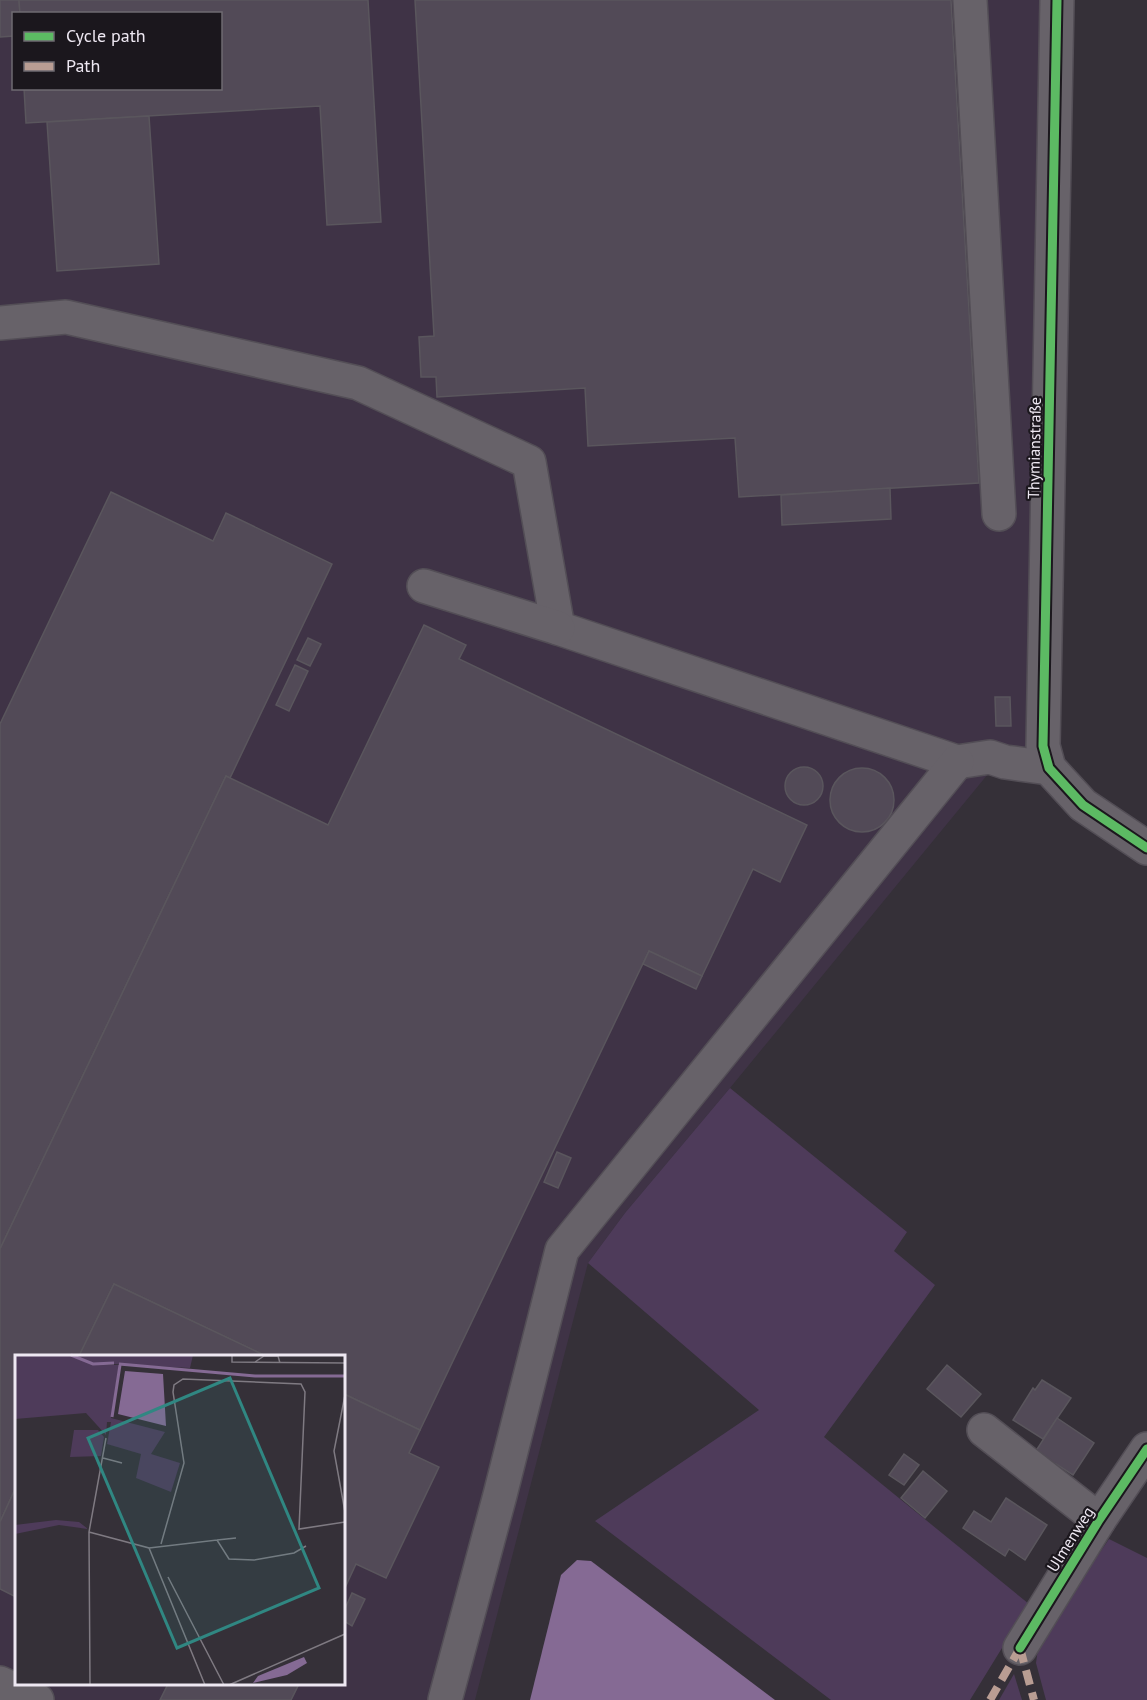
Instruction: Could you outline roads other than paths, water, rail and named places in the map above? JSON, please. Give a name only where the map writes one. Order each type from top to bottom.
[{"type":"street","points":[[970,0],[999,514]]},
{"type":"street","name":"Thymianstraße","points":[[1049,768],[1043,746],[1057,0]]},
{"type":"street","points":[[0,323],[66,316],[358,383],[529,462],[558,628]]},
{"type":"street","points":[[424,586],[558,628],[957,762],[990,757],[1005,762],[1049,768],[1083,804],[1147,848]]},
{"type":"street","points":[[445,1700],[562,1250],[957,762]]},
{"type":"street","points":[[984,1430],[1099,1520]]},
{"type":"street","name":"Ulmenweg","points":[[1020,1648],[1099,1520],[1147,1449]]},
{"type":"street","points":[[0,1683],[37,1700]]}]
